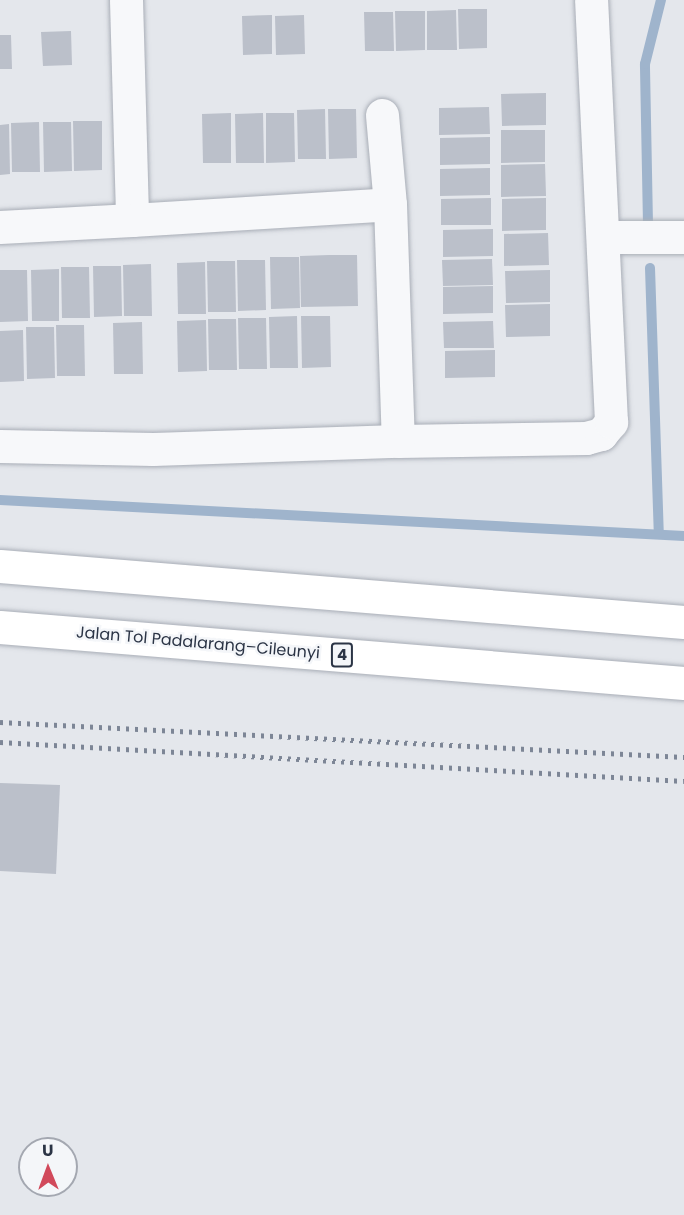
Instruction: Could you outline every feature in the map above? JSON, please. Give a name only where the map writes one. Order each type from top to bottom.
[{"type":"highway","points":[[0,566],[684,622]]},
{"type":"highway","name":"Jalan Tol Padalarang–Cileunyi","points":[[0,627],[684,683]]},
{"type":"street","points":[[126,0],[132,220]]},
{"type":"street","points":[[0,446],[153,449],[586,438],[608,429],[611,422],[605,237],[591,0]]},
{"type":"street","points":[[382,115],[390,204],[398,441]]},
{"type":"street","points":[[0,226],[390,204]]},
{"type":"street","points":[[605,237],[684,237]]},
{"type":"building","points":[[458,9],[487,9],[487,48],[459,49]]},
{"type":"building","points":[[456,10],[457,50],[427,50],[427,11]]},
{"type":"building","points":[[395,11],[425,11],[425,50],[396,51]]},
{"type":"building","points":[[364,12],[393,12],[394,51],[365,51]]},
{"type":"building","points":[[272,15],[272,54],[243,55],[242,16]]},
{"type":"building","points":[[304,15],[305,54],[276,55],[275,16]]},
{"type":"building","points":[[71,31],[72,65],[43,66],[41,32]]},
{"type":"building","points":[[0,35],[11,35],[12,69],[0,69]]},
{"type":"building","points":[[546,93],[546,125],[502,126],[501,94]]},
{"type":"building","points":[[489,107],[490,134],[439,135],[439,108]]},
{"type":"building","points":[[325,109],[326,159],[298,159],[297,110]]},
{"type":"building","points":[[328,109],[356,109],[357,158],[329,159]]},
{"type":"building","points":[[231,113],[231,163],[203,163],[202,114]]},
{"type":"building","points":[[263,113],[264,163],[236,163],[235,114]]},
{"type":"building","points":[[266,113],[294,113],[295,162],[266,163]]},
{"type":"building","points":[[73,121],[102,121],[102,170],[74,171]]},
{"type":"building","points":[[39,122],[40,172],[12,172],[11,123]]},
{"type":"building","points":[[43,122],[71,122],[72,171],[44,172]]},
{"type":"building","points":[[9,124],[10,174],[0,175],[0,125]]},
{"type":"building","points":[[501,130],[545,130],[545,162],[501,163]]},
{"type":"building","points":[[490,137],[490,164],[440,165],[440,138]]},
{"type":"building","points":[[545,164],[546,196],[501,197],[501,165]]},
{"type":"building","points":[[490,168],[490,195],[440,196],[440,169]]},
{"type":"building","points":[[491,198],[491,225],[441,225],[441,199]]},
{"type":"building","points":[[546,198],[546,230],[502,231],[502,199]]},
{"type":"building","points":[[493,229],[493,256],[443,257],[443,230]]},
{"type":"building","points":[[548,233],[549,265],[504,266],[504,234]]},
{"type":"building","points":[[357,255],[358,306],[301,307],[300,256]]},
{"type":"building","points":[[270,257],[299,257],[300,308],[271,309]]},
{"type":"building","points":[[492,259],[493,285],[443,286],[442,260]]},
{"type":"building","points":[[237,260],[265,260],[266,310],[238,311]]},
{"type":"building","points":[[207,261],[235,261],[236,312],[208,312]]},
{"type":"building","points":[[205,262],[206,314],[178,314],[177,263]]},
{"type":"building","points":[[151,264],[152,316],[124,316],[123,265]]},
{"type":"building","points":[[93,266],[121,266],[122,316],[94,317]]},
{"type":"building","points":[[61,267],[89,267],[90,318],[62,318]]},
{"type":"building","points":[[59,269],[59,321],[32,321],[31,270]]},
{"type":"building","points":[[0,270],[27,270],[28,321],[0,322]]},
{"type":"building","points":[[550,270],[550,302],[506,303],[505,271]]},
{"type":"building","points":[[493,286],[493,313],[443,314],[443,287]]},
{"type":"building","points":[[550,304],[550,336],[506,337],[505,305]]},
{"type":"building","points":[[297,316],[298,368],[270,368],[269,317]]},
{"type":"building","points":[[301,316],[330,316],[331,367],[302,368]]},
{"type":"building","points":[[238,318],[266,318],[267,369],[239,369]]},
{"type":"building","points":[[208,319],[236,319],[237,370],[209,370]]},
{"type":"building","points":[[206,320],[207,371],[178,372],[177,321]]},
{"type":"building","points":[[493,321],[494,348],[444,348],[443,322]]},
{"type":"building","points":[[142,322],[143,374],[114,374],[113,323]]},
{"type":"building","points":[[56,325],[84,325],[85,376],[57,376]]},
{"type":"building","points":[[26,327],[54,327],[55,378],[27,379]]},
{"type":"building","points":[[23,330],[24,381],[0,382],[0,331]]},
{"type":"building","points":[[495,350],[495,377],[445,378],[445,351]]},
{"type":"building","points":[[0,783],[60,785],[56,874],[0,871]]},
{"type":"waterway","points":[[648,224],[645,64],[661,0]]},
{"type":"waterway","points":[[650,268],[659,534]]},
{"type":"waterway","points":[[0,500],[684,536]]},
{"type":"railway","points":[[0,722],[684,757]]},
{"type":"railway","points":[[0,742],[684,781]]}]
